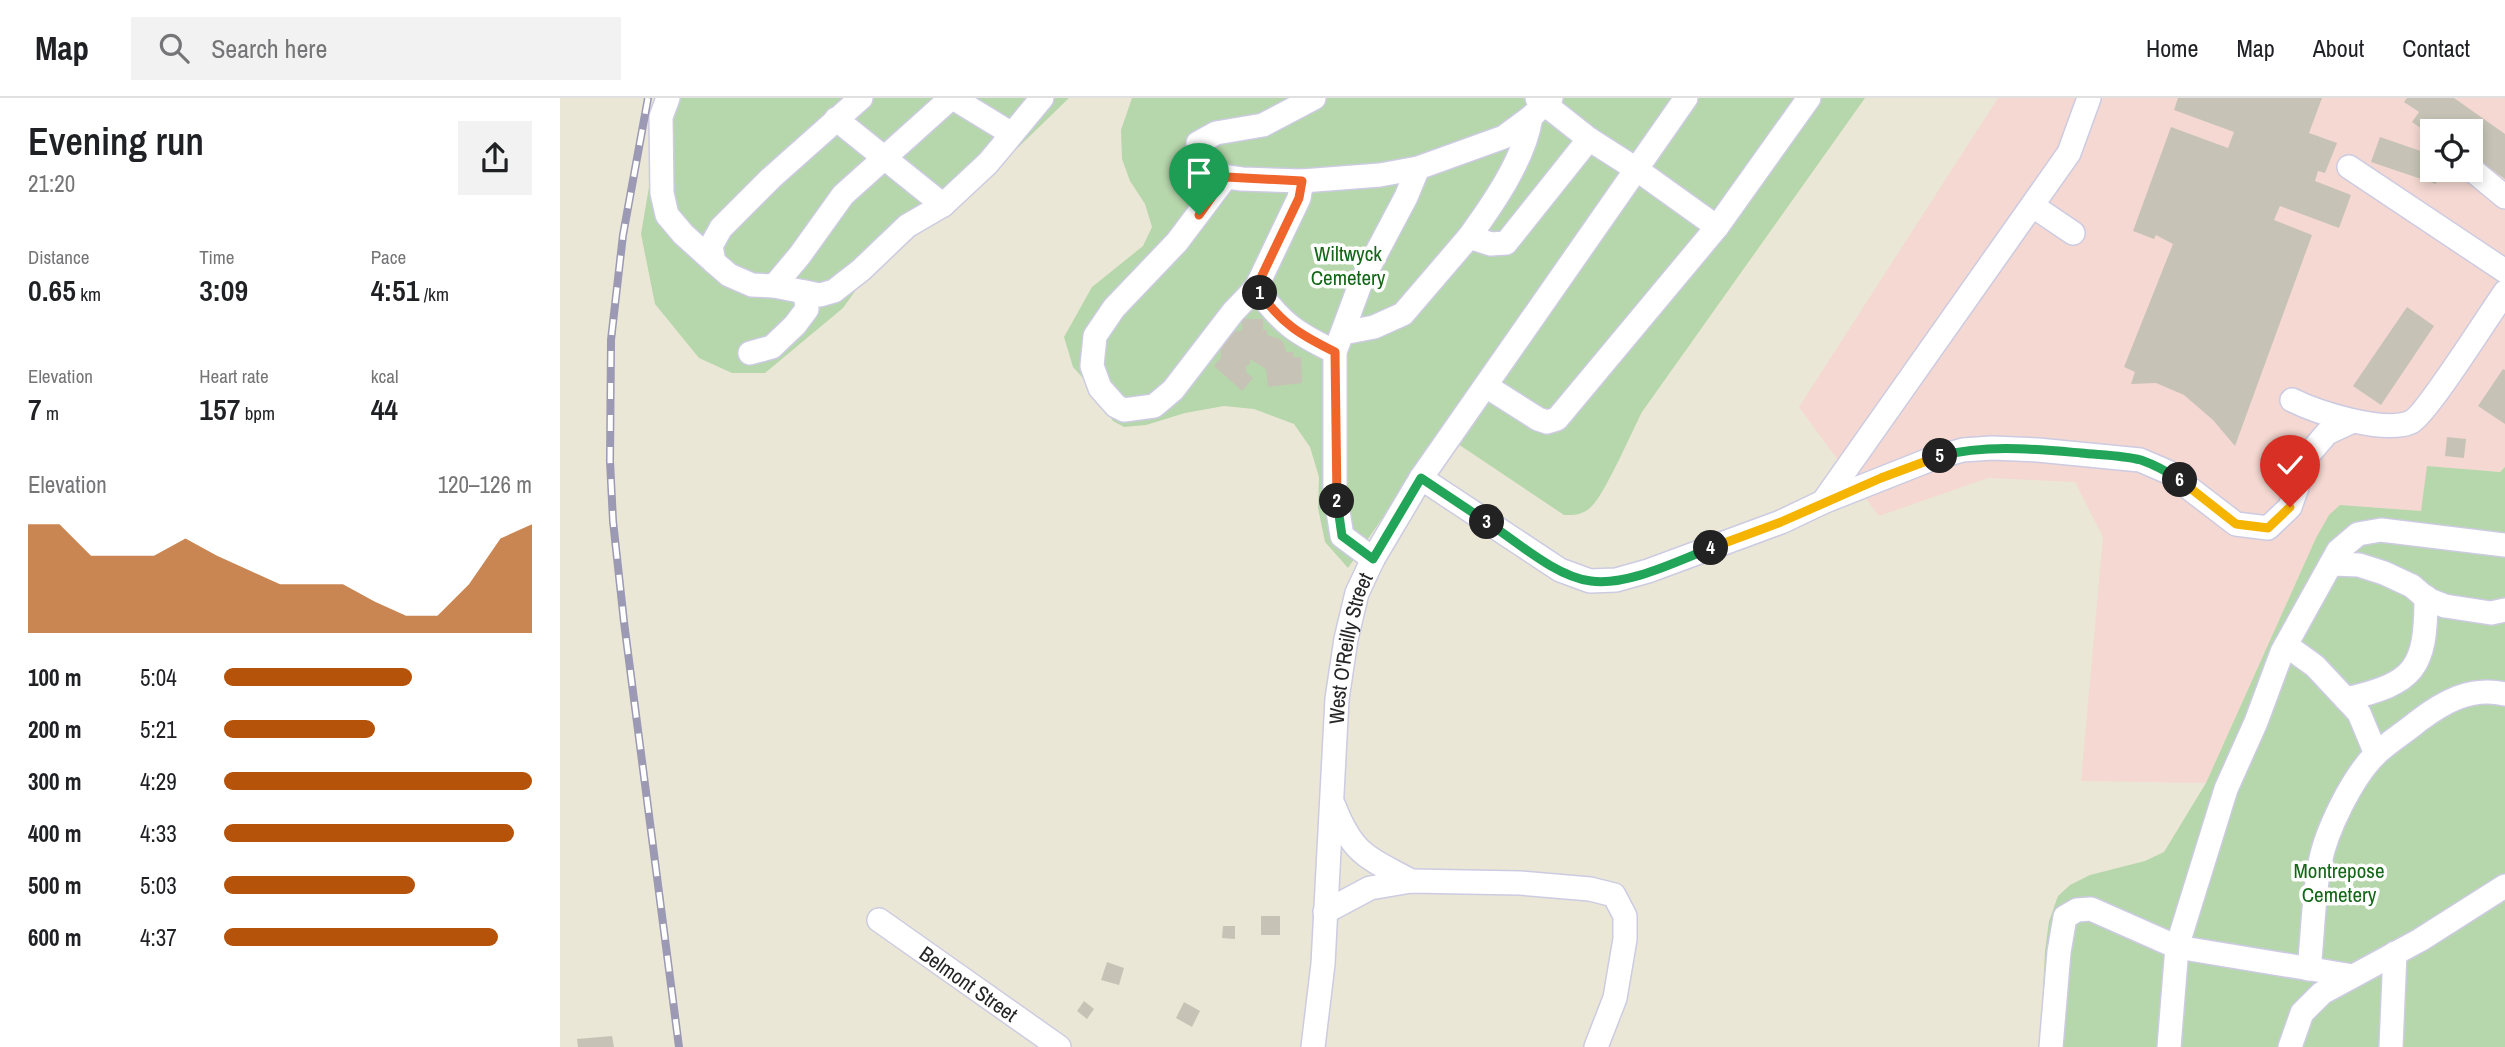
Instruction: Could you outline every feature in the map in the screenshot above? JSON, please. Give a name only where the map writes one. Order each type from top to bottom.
[{"type":"street","points":[[668,98],[661,117],[662,193],[667,215],[683,234],[729,275],[752,285],[774,286],[820,295],[834,291],[861,270],[907,226],[943,205],[988,163],[1042,98]]},
{"type":"street","points":[[714,262],[711,246],[721,228],[771,178],[861,98]]},
{"type":"street","points":[[774,286],[844,195],[952,98],[1012,134]]},
{"type":"street","points":[[1314,98],[1264,125],[1216,132],[1198,143],[1198,162],[1213,175],[1226,177],[1302,181],[1380,175],[1418,168],[1503,137],[1541,105]]},
{"type":"street","name":"West O'Reilly Street","points":[[1313,1047],[1323,964],[1337,699],[1346,639],[1357,593],[1373,559],[1421,478],[1686,98]]},
{"type":"street","points":[[1486,386],[1538,419],[1547,422],[1558,419],[1717,227],[1809,98]]},
{"type":"street","points":[[1823,502],[2069,153],[2089,98]]},
{"type":"street","points":[[1256,288],[1270,307],[1296,333],[1339,342],[1403,314],[1469,237],[1487,211],[1521,151],[1541,105]]},
{"type":"street","points":[[1541,105],[1717,227]]},
{"type":"street","points":[[836,119],[943,205]]},
{"type":"street","points":[[1469,237],[1491,244],[1506,243],[1589,139]]},
{"type":"street","points":[[2349,167],[2505,271]]},
{"type":"street","points":[[1373,559],[1342,536],[1335,493],[1339,342],[1361,282],[1406,197],[1418,168]]},
{"type":"street","points":[[1226,177],[1177,242],[1114,308],[1095,336],[1092,366],[1100,388],[1116,406],[1124,410],[1154,405],[1173,390],[1233,312],[1256,288],[1299,198],[1302,181]]},
{"type":"street","points":[[2483,179],[2505,197]]},
{"type":"street","points":[[2033,206],[2073,233]]},
{"type":"street","points":[[750,353],[772,347],[795,325],[807,309],[805,292]]},
{"type":"street","points":[[2292,400],[2353,421],[2392,425],[2412,421],[2429,402],[2505,292]]},
{"type":"street","points":[[1421,478],[1560,570],[1590,581],[1616,580],[1648,571],[1781,522],[1823,502],[1934,458],[1963,450],[2038,450],[2140,460],[2168,472],[2236,524],[2268,528],[2290,507],[2309,454],[2327,433],[2353,421]]},
{"type":"street","points":[[2169,1047],[2178,947],[2226,789],[2286,645],[2338,551],[2358,534],[2381,530],[2505,545]]},
{"type":"street","points":[[2331,564],[2360,565],[2384,573],[2445,606],[2491,613],[2505,610]]},
{"type":"street","points":[[2346,699],[2379,691],[2404,677],[2419,660],[2426,622],[2426,597]]},
{"type":"street","points":[[2286,645],[2315,666],[2359,713],[2376,754]]},
{"type":"street","points":[[2309,969],[2320,861],[2346,799],[2376,754],[2441,704],[2472,693],[2505,694]]},
{"type":"street","points":[[1331,800],[1344,832],[1362,855],[1411,881]]},
{"type":"street","points":[[1325,912],[1370,888],[1411,881],[1520,883],[1590,889],[1614,895],[1625,916],[1625,939],[1615,998],[1596,1047]]},
{"type":"street","points":[[2290,1047],[2302,1013],[2322,993],[2395,953],[2505,886]]},
{"type":"street","points":[[2051,1047],[2059,952],[2065,917],[2077,910],[2091,909],[2178,947],[2353,976]]},
{"type":"street","name":"Belmont Street","points":[[879,920],[1059,1047]]},
{"type":"street","points":[[2392,1047],[2395,953]]},
{"type":"shaded area","points":[[1998,98],[2505,98],[2505,467],[2500,472],[2428,466],[2421,511],[2340,505],[2316,538],[2206,783],[2081,781],[2103,537],[2075,482],[1988,478],[1879,516],[1799,407]]},
{"type":"green space","points":[[664,98],[1069,98],[1001,164],[876,262],[843,308],[765,373],[732,373],[699,358],[655,304],[641,234]]},
{"type":"green space","name":"Wiltwyck Cemetery","points":[[1132,98],[1671,98],[1348,568],[1325,542],[1318,508],[1319,477],[1310,447],[1294,424],[1254,409],[1224,406],[1185,413],[1146,425],[1124,427],[1113,421],[1090,386],[1073,367],[1064,337],[1092,287],[1143,246],[1152,227],[1145,204],[1130,181],[1122,159],[1121,130]]},
{"type":"green space","points":[[1697,98],[1865,98],[1642,412],[1596,501],[1584,512],[1564,515],[1458,444]]},
{"type":"green space","name":"Montrepose Cemetery","points":[[2427,466],[2500,472],[2505,467],[2505,1047],[2040,1047],[2045,951],[2049,921],[2058,896],[2070,885],[2090,875],[2145,861],[2164,852],[2206,783],[2316,538],[2329,515],[2340,505],[2421,511]]},
{"type":"building","points":[[2178,98],[2322,98],[2309,133],[2337,143],[2325,173],[2318,171],[2315,181],[2351,195],[2339,228],[2280,206],[2274,220],[2312,235],[2235,446],[2213,420],[2184,395],[2156,383],[2131,384],[2135,372],[2124,367],[2173,244],[2156,235],[2154,239],[2133,231],[2171,127],[2228,148],[2234,132],[2174,110]]},
{"type":"building","points":[[2407,98],[2454,98],[2505,134],[2505,179],[2483,163],[2483,119],[2420,119],[2420,128],[2412,122],[2419,112],[2404,102]]},
{"type":"building","points":[[2380,137],[2420,151],[2420,179],[2371,162]]},
{"type":"building","points":[[2407,307],[2434,326],[2381,405],[2353,386]]},
{"type":"building","points":[[1242,319],[1263,319],[1263,330],[1267,330],[1267,335],[1280,339],[1286,352],[1293,352],[1293,357],[1301,357],[1302,383],[1268,387],[1266,369],[1250,359],[1246,372],[1253,378],[1242,391],[1214,366],[1221,358],[1221,340],[1227,340],[1227,332],[1242,331]]},
{"type":"building","points":[[2503,369],[2505,370],[2505,424],[2478,406]]},
{"type":"building","points":[[2447,437],[2466,439],[2464,458],[2445,456]]},
{"type":"building","points":[[1261,916],[1280,916],[1280,935],[1261,935]]},
{"type":"building","points":[[1223,926],[1235,926],[1235,939],[1222,938]]},
{"type":"building","points":[[1107,962],[1124,968],[1119,985],[1101,980]]},
{"type":"building","points":[[1084,1001],[1094,1009],[1087,1019],[1077,1011]]},
{"type":"building","points":[[1184,1002],[1200,1011],[1192,1027],[1176,1018]]},
{"type":"building","points":[[612,1036],[614,1047],[578,1047],[577,1039]]},
{"type":"railway","points":[[648,98],[623,235],[611,340],[610,461],[613,521],[624,622],[679,1047]]},
{"type":"route","points":[[1199,215],[1226,177],[1302,181],[1299,198],[1256,288],[1270,307],[1296,333],[1335,352],[1335,493],[1342,536],[1373,559],[1421,478],[1560,570],[1590,581],[1616,580],[1648,571],[1781,522],[1881,478],[1963,450],[2038,450],[2140,460],[2168,472],[2236,524],[2268,528],[2290,507]]}]
